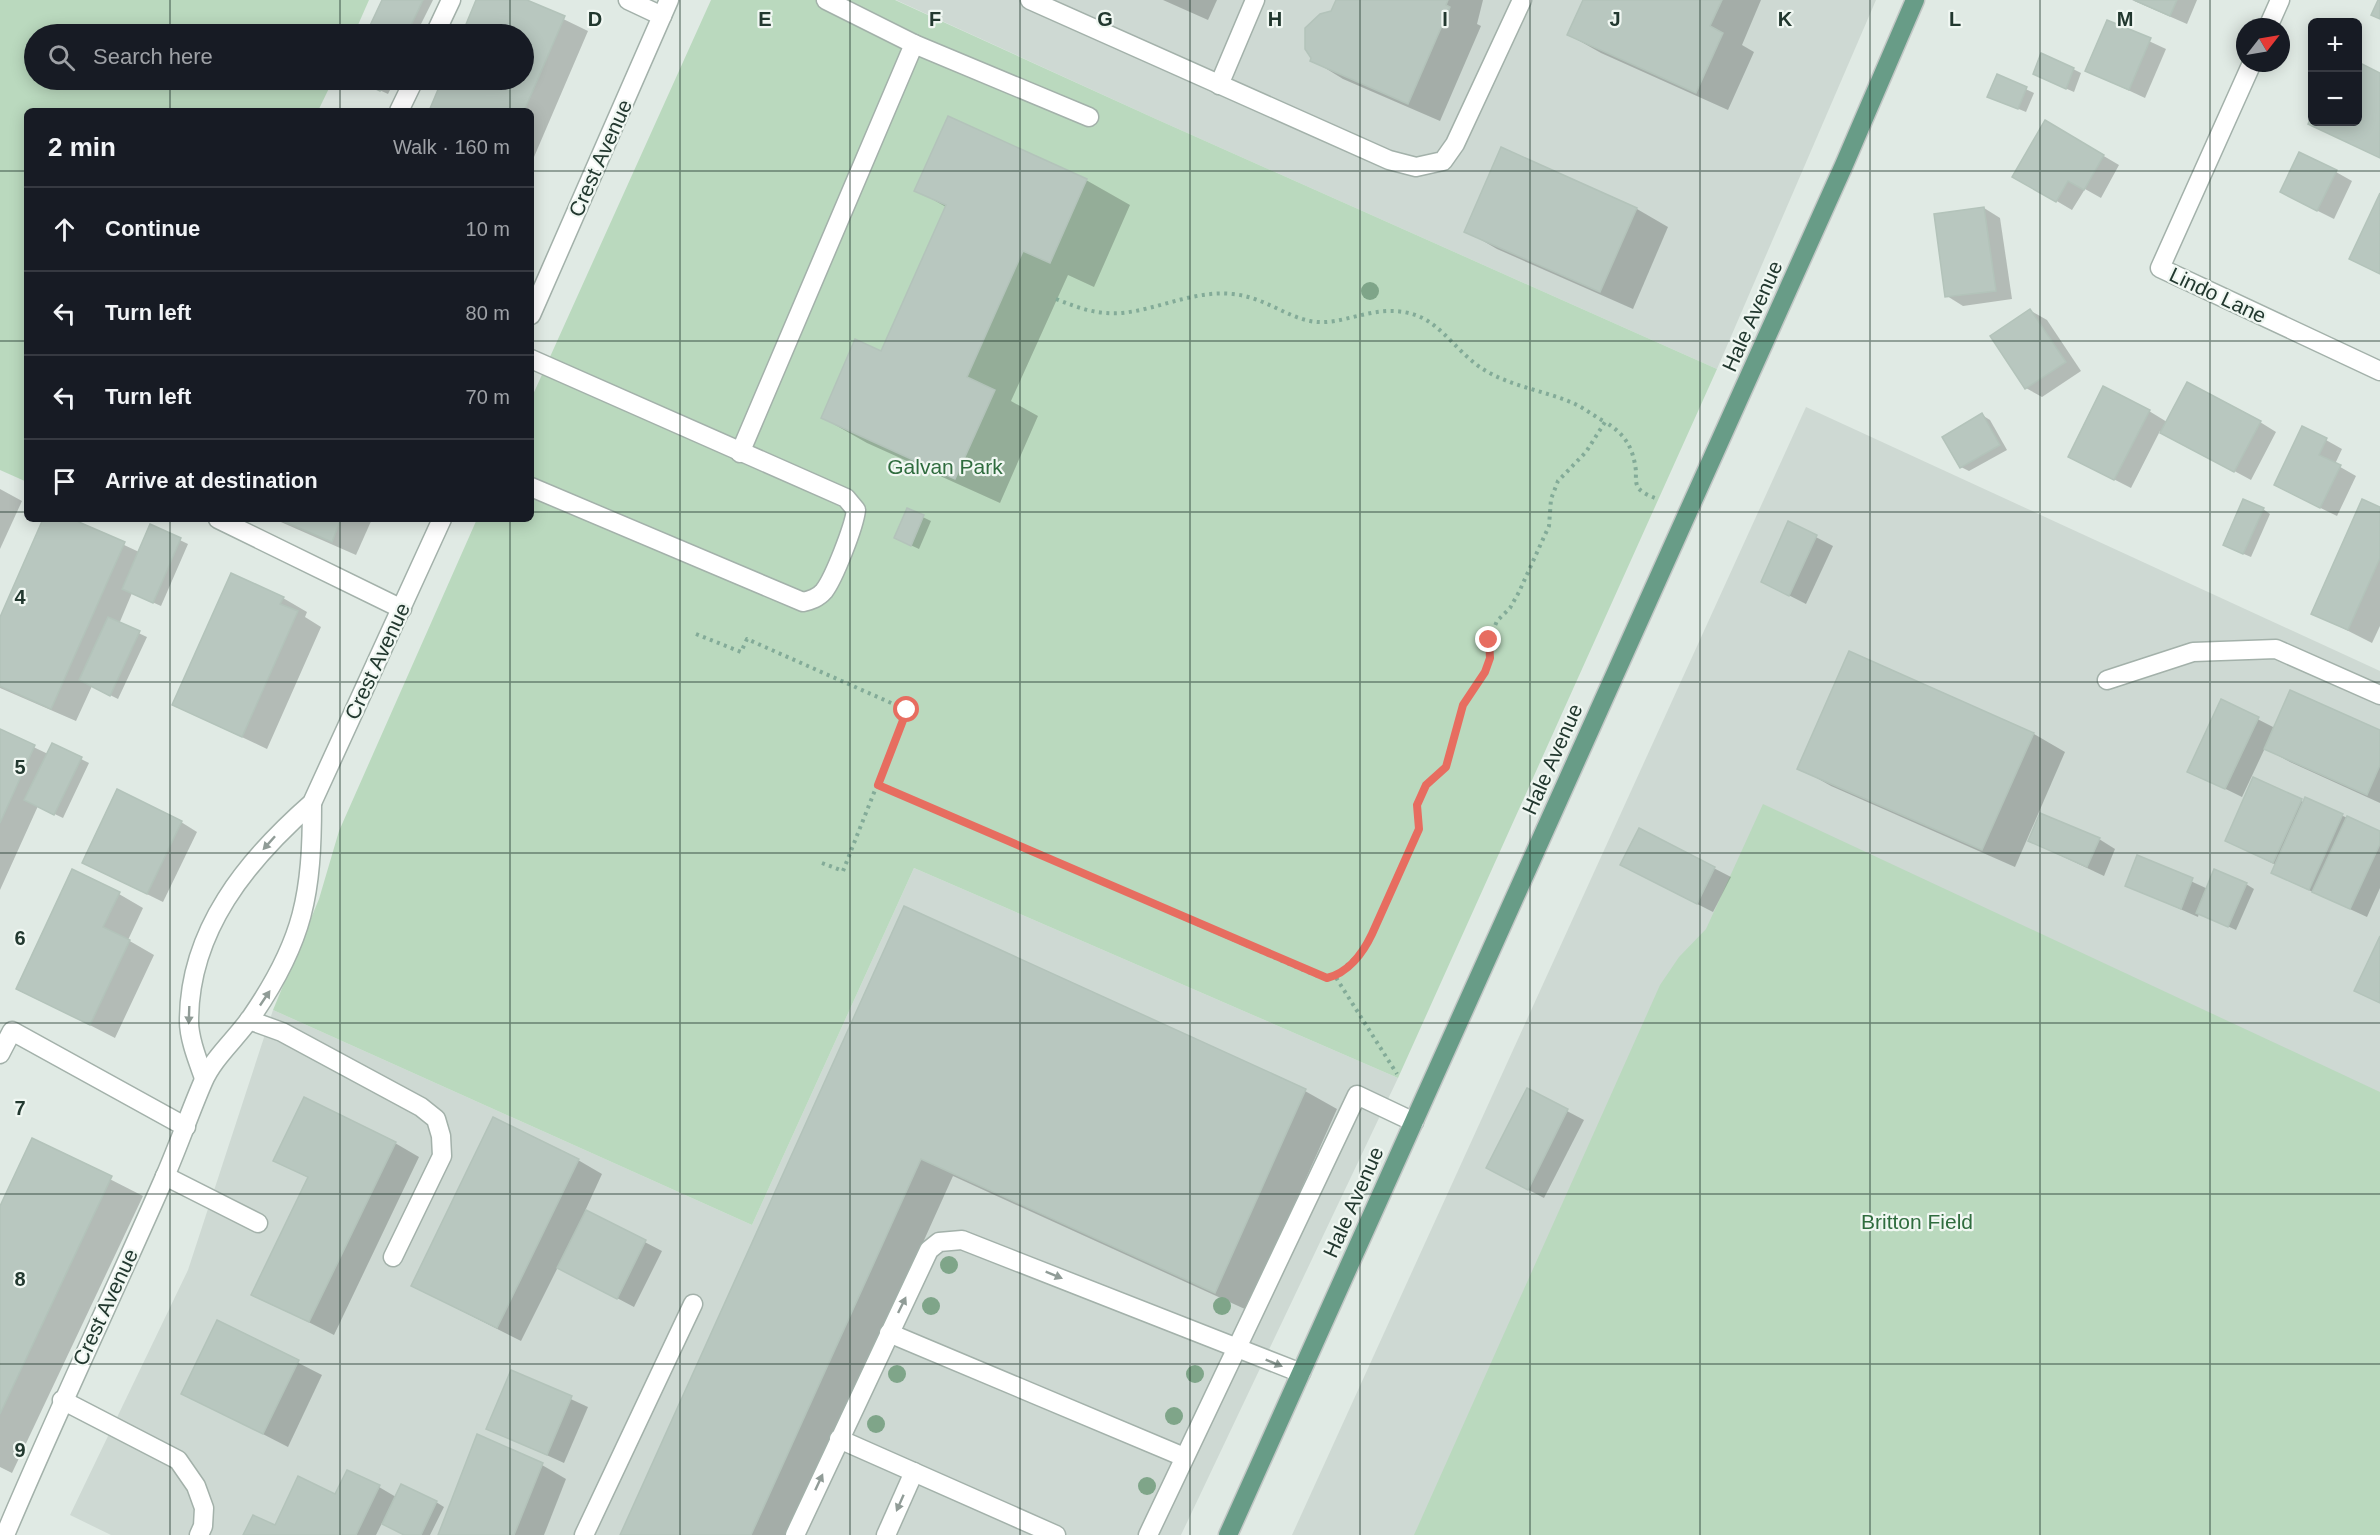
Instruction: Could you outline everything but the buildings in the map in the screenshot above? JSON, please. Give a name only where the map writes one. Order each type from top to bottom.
[{"type":"main road","name":"Hale Avenue","points":[[1228,1535],[1844,165],[1915,0]]},
{"type":"street","points":[[440,24],[451,0]]},
{"type":"street","points":[[628,0],[665,8]]},
{"type":"street","points":[[826,0],[914,44],[1089,117]]},
{"type":"street","points":[[1030,0],[1389,160],[1416,167],[1443,161],[1455,144],[1522,0]]},
{"type":"street","points":[[1219,85],[1255,0]]},
{"type":"street","points":[[2272,18],[2280,0]]},
{"type":"street","name":"Crest Avenue","points":[[534,308],[665,8]]},
{"type":"street","points":[[740,453],[914,44]]},
{"type":"street","name":"Lindo Lane","points":[[2248,72],[2160,267],[2380,371]]},
{"type":"street","points":[[400,108],[409,90]]},
{"type":"street","points":[[534,360],[846,498],[856,510],[855,524],[824,590],[815,598],[803,602],[534,488]]},
{"type":"street","points":[[224,522],[402,609]]},
{"type":"street","name":"Crest Avenue","points":[[204,1078],[188,1023],[192,977],[213,918],[244,870],[276,835],[312,803],[440,522]]},
{"type":"street","points":[[2107,680],[2193,652],[2276,649],[2380,695]]},
{"type":"street","name":"Crest Avenue","points":[[5,1535],[62,1400],[165,1176],[204,1078],[272,987],[305,910],[312,862],[312,803]]},
{"type":"street","points":[[249,1020],[282,1032],[421,1107],[436,1119],[441,1136],[442,1156],[393,1257]]},
{"type":"street","points":[[0,1054],[12,1031],[186,1127]]},
{"type":"street","points":[[1148,1535],[1357,1095],[1414,1122]]},
{"type":"street","points":[[165,1176],[258,1223]]},
{"type":"street","points":[[795,1535],[929,1250],[939,1242],[962,1240],[1301,1373]]},
{"type":"street","points":[[585,1535],[693,1304]]},
{"type":"street","points":[[889,1333],[1185,1457]]},
{"type":"street","points":[[62,1400],[178,1460],[196,1486],[204,1508],[203,1526],[199,1535]]},
{"type":"street","points":[[839,1439],[1056,1535]]},
{"type":"street","points":[[886,1535],[914,1472]]},
{"type":"path","points":[[1056,299],[1084,310],[1122,313],[1189,297],[1234,294],[1267,302],[1309,321],[1323,322],[1368,313],[1402,311],[1434,325],[1467,359],[1489,373],[1573,403],[1620,432],[1628,441],[1634,455],[1636,485],[1640,490],[1655,498]]},
{"type":"path","points":[[878,785],[1315,975],[1327,978],[1335,976],[1365,949],[1372,934],[1419,829],[1417,805],[1426,785],[1446,767],[1463,705],[1487,665],[1489,640],[1497,621],[1510,608],[1519,592],[1549,526],[1551,499],[1558,481],[1586,452],[1605,422]]},
{"type":"path","points":[[696,634],[741,652],[747,639],[907,710],[843,872],[822,863]]},
{"type":"path","points":[[1335,976],[1396,1074]]},
{"type":"shaded area","points":[[896,0],[1876,0],[1717,369],[1156,119]]},
{"type":"shaded area","points":[[1806,407],[2380,671],[2380,1535],[1292,1535]]},
{"type":"shaded area","points":[[914,868],[1398,1078],[1181,1535],[111,1535],[70,1515],[188,1270],[273,1010],[752,1225]]},
{"type":"green space","points":[[0,0],[369,0],[358,24],[24,24],[24,90],[328,90],[319,108],[24,108],[24,481],[0,470]]},
{"type":"green space","name":"Galvan Park","points":[[711,0],[895,0],[1717,369],[1398,1078],[914,868],[752,1225],[273,1010],[319,899],[339,831],[476,522],[534,522],[534,392]]},
{"type":"green space","name":"Britton Field","points":[[1763,804],[2380,1092],[2380,1535],[1414,1535],[1660,985],[1679,957],[1706,929]]},
{"type":"route","points":[[907,710],[878,785],[1315,975],[1327,978],[1335,976],[1365,949],[1419,829],[1417,805],[1426,785],[1446,767],[1463,705],[1485,672],[1490,658],[1489,640]]}]
